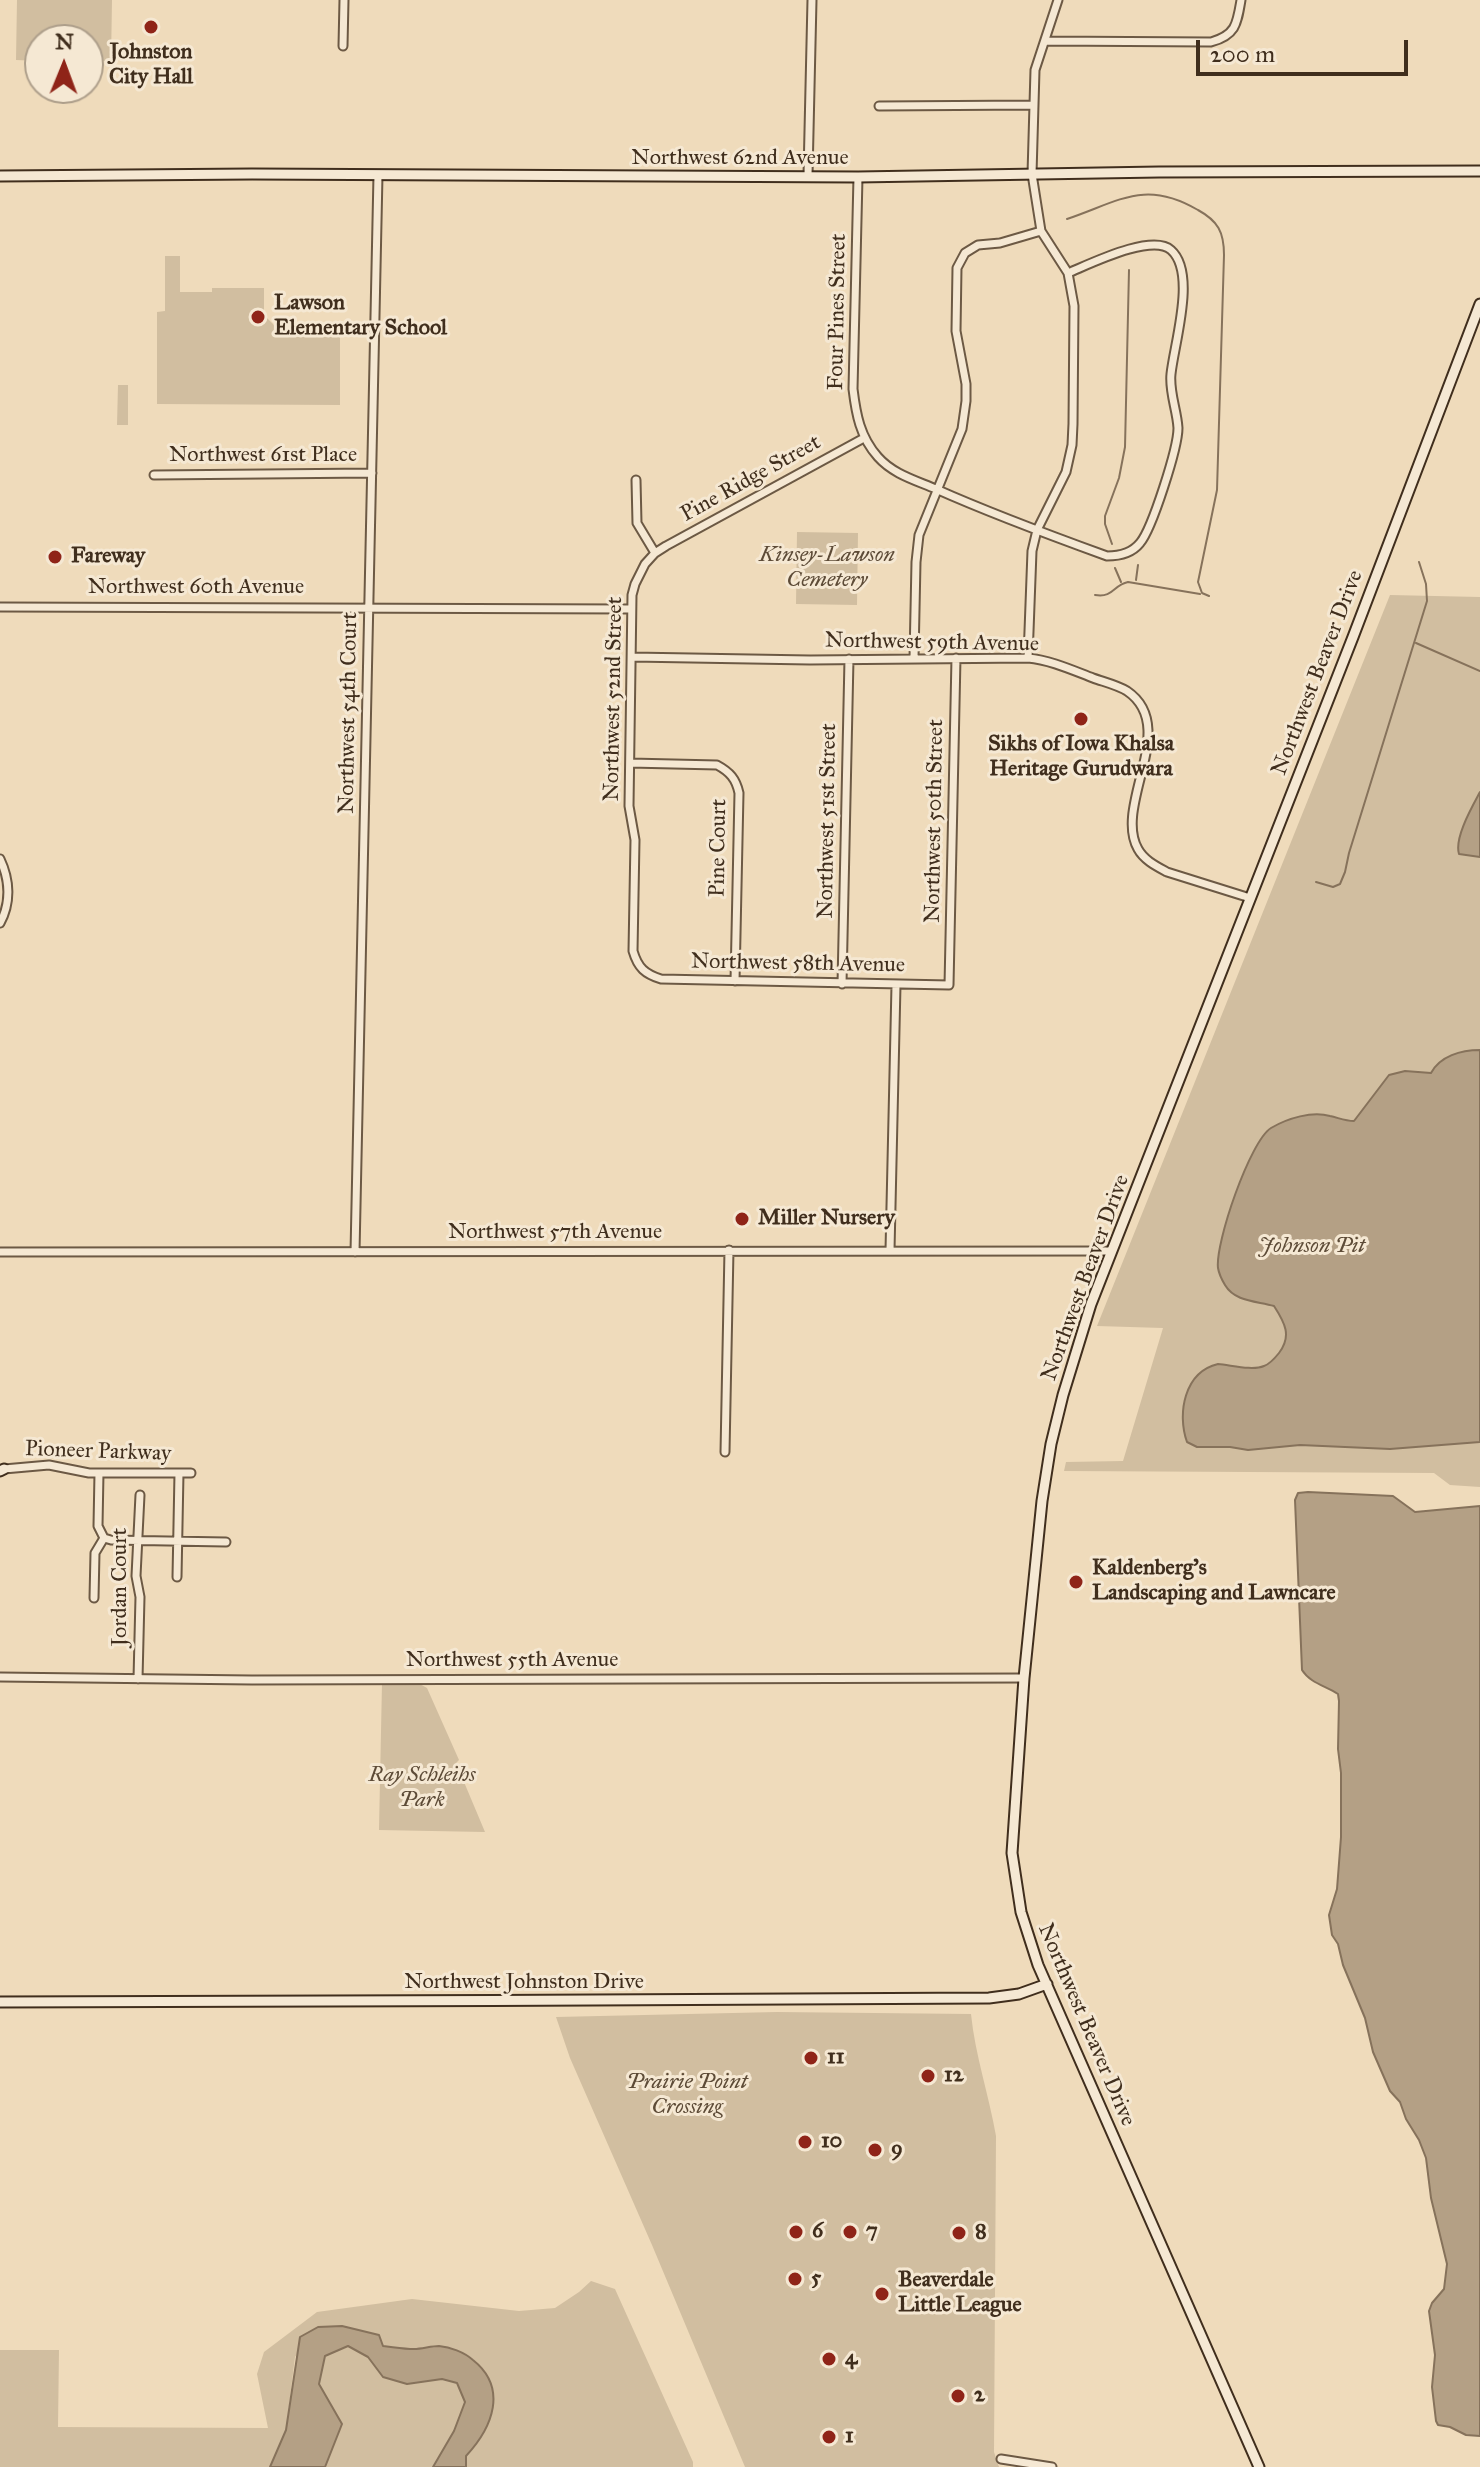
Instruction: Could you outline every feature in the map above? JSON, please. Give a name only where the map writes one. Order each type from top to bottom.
[{"type":"street","points":[[343,46],[344,0]]},
{"type":"street","points":[[808,175],[812,0]]},
{"type":"street","points":[[1028,658],[1030,576],[1037,530],[1066,472],[1072,445],[1076,345],[1074,306],[1068,273],[1041,231],[1032,174],[1035,70],[1058,0]]},
{"type":"street","points":[[1045,41],[1211,42],[1233,31],[1241,0]]},
{"type":"street","points":[[879,106],[1033,105]]},
{"type":"street","name":"Northwest 62nd Avenue","points":[[0,176],[858,177],[1480,171]]},
{"type":"street","name":"Northwest 54th Court","points":[[355,1252],[378,175]]},
{"type":"street","name":"Four Pines Street","points":[[858,177],[853,389],[856,415],[864,438],[878,457],[894,471],[988,513],[1107,556],[1126,553],[1139,544],[1148,530],[1177,445],[1178,427],[1171,379],[1180,330],[1182,265],[1172,251],[1163,245],[1153,244],[1068,273]]},
{"type":"street","points":[[914,658],[917,542],[962,429],[966,401],[966,384],[956,331],[956,273],[959,262],[969,249],[978,245],[1000,243],[1041,231]]},
{"type":"street","name":"Northwest Beaver Drive","points":[[1259,2467],[1032,1950],[1021,1912],[1012,1853],[1024,1678],[1042,1501],[1051,1444],[1076,1349],[1111,1251],[1480,304]]},
{"type":"street","name":"Pine Ridge Street","points":[[655,553],[864,438]]},
{"type":"street","name":"Northwest 61st Place","points":[[154,475],[372,473]]},
{"type":"street","points":[[636,480],[637,523],[655,553]]},
{"type":"street","name":"Northwest 52nd Street","points":[[646,974],[636,964],[633,951],[635,840],[629,806],[631,609],[635,584],[645,564],[655,553]]},
{"type":"street","name":"Northwest 60th Avenue","points":[[0,607],[631,609]]},
{"type":"street","name":"Northwest 59th Avenue","points":[[632,657],[1028,658],[1045,660],[1115,686],[1138,701],[1149,730],[1134,819],[1135,842],[1139,852],[1167,872],[1250,898]]},
{"type":"street","name":"Northwest 50th Street","points":[[949,985],[956,658]]},
{"type":"street","name":"Northwest 51st Street","points":[[842,984],[849,659]]},
{"type":"street","name":"Pine Court","points":[[630,763],[717,765],[736,780],[739,793],[735,981]]},
{"type":"street","points":[[0,859],[8,889],[6,910],[0,923]]},
{"type":"street","name":"Northwest 58th Avenue","points":[[646,974],[661,979],[949,985]]},
{"type":"street","points":[[890,1250],[896,985]]},
{"type":"street","points":[[725,1452],[729,1250]]},
{"type":"street","name":"Northwest 57th Avenue","points":[[0,1252],[1111,1251]]},
{"type":"street","name":"Pioneer Parkway","points":[[1,1469],[49,1465],[77,1472],[191,1473]]},
{"type":"street","points":[[99,1473],[98,1526],[104,1538]]},
{"type":"street","points":[[177,1577],[179,1473]]},
{"type":"street","name":"Jordan Court","points":[[138,1679],[140,1597],[136,1576],[140,1495]]},
{"type":"street","points":[[104,1538],[226,1542]]},
{"type":"street","points":[[94,1598],[95,1550],[104,1538]]},
{"type":"street","name":"Northwest 55th Avenue","points":[[0,1677],[1024,1678]]},
{"type":"street","name":"Northwest Johnston Drive","points":[[0,2002],[989,1998],[1019,1994],[1047,1984]]},
{"type":"street","points":[[1001,2459],[1052,2467]]},
{"type":"green space","points":[[17,0],[112,0],[111,61],[104,61],[104,24],[24,24],[24,60],[16,60]]},
{"type":"green space","points":[[165,256],[180,256],[180,292],[212,292],[212,288],[264,288],[264,315],[276,327],[340,328],[340,405],[157,404],[157,312],[165,311]]},
{"type":"green space","points":[[118,385],[128,385],[128,425],[117,425]]},
{"type":"green space","name":"Kinsey-Lawson Cemetery","points":[[797,532],[858,533],[857,605],[796,604]]},
{"type":"green space","name":"Johnson Pit","points":[[1390,595],[1480,597],[1480,1487],[1450,1485],[1434,1473],[1064,1471],[1066,1462],[1123,1461],[1163,1328],[1097,1326]]},
{"type":"green space","name":"Ray Schleihs Park","points":[[382,1683],[418,1683],[427,1688],[459,1760],[456,1763],[485,1832],[379,1830]]},
{"type":"green space","name":"Beaverdale Little League","points":[[777,2012],[971,2014],[996,2136],[994,2452],[999,2467],[745,2467],[570,2058],[556,2017]]},
{"type":"green space","points":[[591,2281],[615,2289],[693,2467],[466,2467],[466,2456],[483,2433],[493,2408],[490,2382],[484,2370],[469,2356],[452,2349],[382,2346],[379,2335],[342,2326],[318,2327],[295,2357],[286,2430],[270,2467],[0,2467],[0,2350],[59,2350],[58,2427],[268,2428],[257,2374],[264,2352],[317,2312],[412,2299],[519,2311],[555,2308]]},
{"type":"green space","points":[[348,2346],[368,2357],[383,2377],[407,2384],[442,2379],[457,2383],[465,2401],[454,2431],[433,2467],[325,2467],[342,2424],[319,2384],[325,2356]]},
{"type":"shaded area","points":[[1480,792],[1480,857],[1459,854],[1461,831]]},
{"type":"shaded area","points":[[1480,1050],[1480,1442],[1390,1449],[1300,1445],[1248,1450],[1197,1447],[1187,1442],[1183,1407],[1197,1376],[1206,1368],[1218,1364],[1248,1368],[1264,1366],[1276,1357],[1285,1341],[1284,1324],[1274,1306],[1234,1295],[1225,1285],[1218,1268],[1228,1216],[1244,1171],[1263,1137],[1278,1124],[1308,1115],[1354,1121],[1389,1075],[1405,1071],[1431,1073],[1440,1062],[1452,1055]]},
{"type":"shaded area","points":[[1298,1493],[1393,1496],[1415,1512],[1480,1506],[1480,2436],[1466,2435],[1438,2425],[1436,2421],[1432,2387],[1435,2355],[1429,2311],[1444,2289],[1447,2264],[1431,2198],[1426,2158],[1373,2052],[1365,2018],[1332,1935],[1329,1915],[1337,1889],[1341,1837],[1339,1701],[1338,1694],[1314,1681],[1302,1670],[1295,1500]]},
{"type":"shaded area","points":[[342,2326],[379,2335],[383,2346],[414,2349],[439,2346],[452,2349],[469,2357],[484,2371],[493,2395],[493,2408],[483,2433],[466,2456],[466,2467],[433,2467],[454,2431],[465,2402],[457,2383],[442,2379],[407,2384],[383,2377],[368,2357],[348,2346],[325,2356],[319,2384],[342,2424],[325,2467],[270,2467],[286,2430],[300,2337],[318,2327]]},
{"type":"waterway","points":[[1067,219],[1118,200],[1147,194],[1179,201],[1205,214],[1221,234],[1224,255],[1217,490],[1198,582],[1202,593],[1209,596]]},
{"type":"waterway","points":[[1112,544],[1105,516],[1119,478],[1125,447],[1129,270]]},
{"type":"waterway","points":[[1316,882],[1333,887],[1340,884],[1345,872],[1427,601],[1426,584],[1419,562]]},
{"type":"waterway","points":[[1136,580],[1138,565]]},
{"type":"waterway","points":[[1115,568],[1121,582]]},
{"type":"waterway","points":[[1095,595],[1106,595],[1128,582],[1200,594]]},
{"type":"waterway","points":[[1416,643],[1480,671]]},
{"type":"place","name":"Johnston City Hall","points":[[151,27]]},
{"type":"place","name":"Lawson Elementary School","points":[[258,317]]},
{"type":"place","name":"Fareway","points":[[55,557]]},
{"type":"place","name":"Sikhs of Iowa Khalsa Heritage Gurudwara","points":[[1081,719]]},
{"type":"place","name":"Miller Nursery","points":[[742,1219]]},
{"type":"place","name":"Kaldenberg's Landscaping and Lawncare","points":[[1076,1582]]},
{"type":"place","name":"11","points":[[811,2058]]},
{"type":"place","name":"12","points":[[928,2076]]},
{"type":"place","name":"10","points":[[805,2142]]},
{"type":"place","name":"9","points":[[875,2150]]},
{"type":"place","name":"6","points":[[796,2232]]},
{"type":"place","name":"7","points":[[850,2232]]},
{"type":"place","name":"8","points":[[959,2233]]},
{"type":"place","name":"5","points":[[795,2279]]},
{"type":"place","name":"Beaverdale Little League","points":[[882,2294]]},
{"type":"place","name":"4","points":[[829,2359]]},
{"type":"place","name":"2","points":[[958,2396]]},
{"type":"place","name":"1","points":[[829,2437]]},
{"type":"park label","name":"Prairie Point Crossing","points":[[687,2096]]}]
